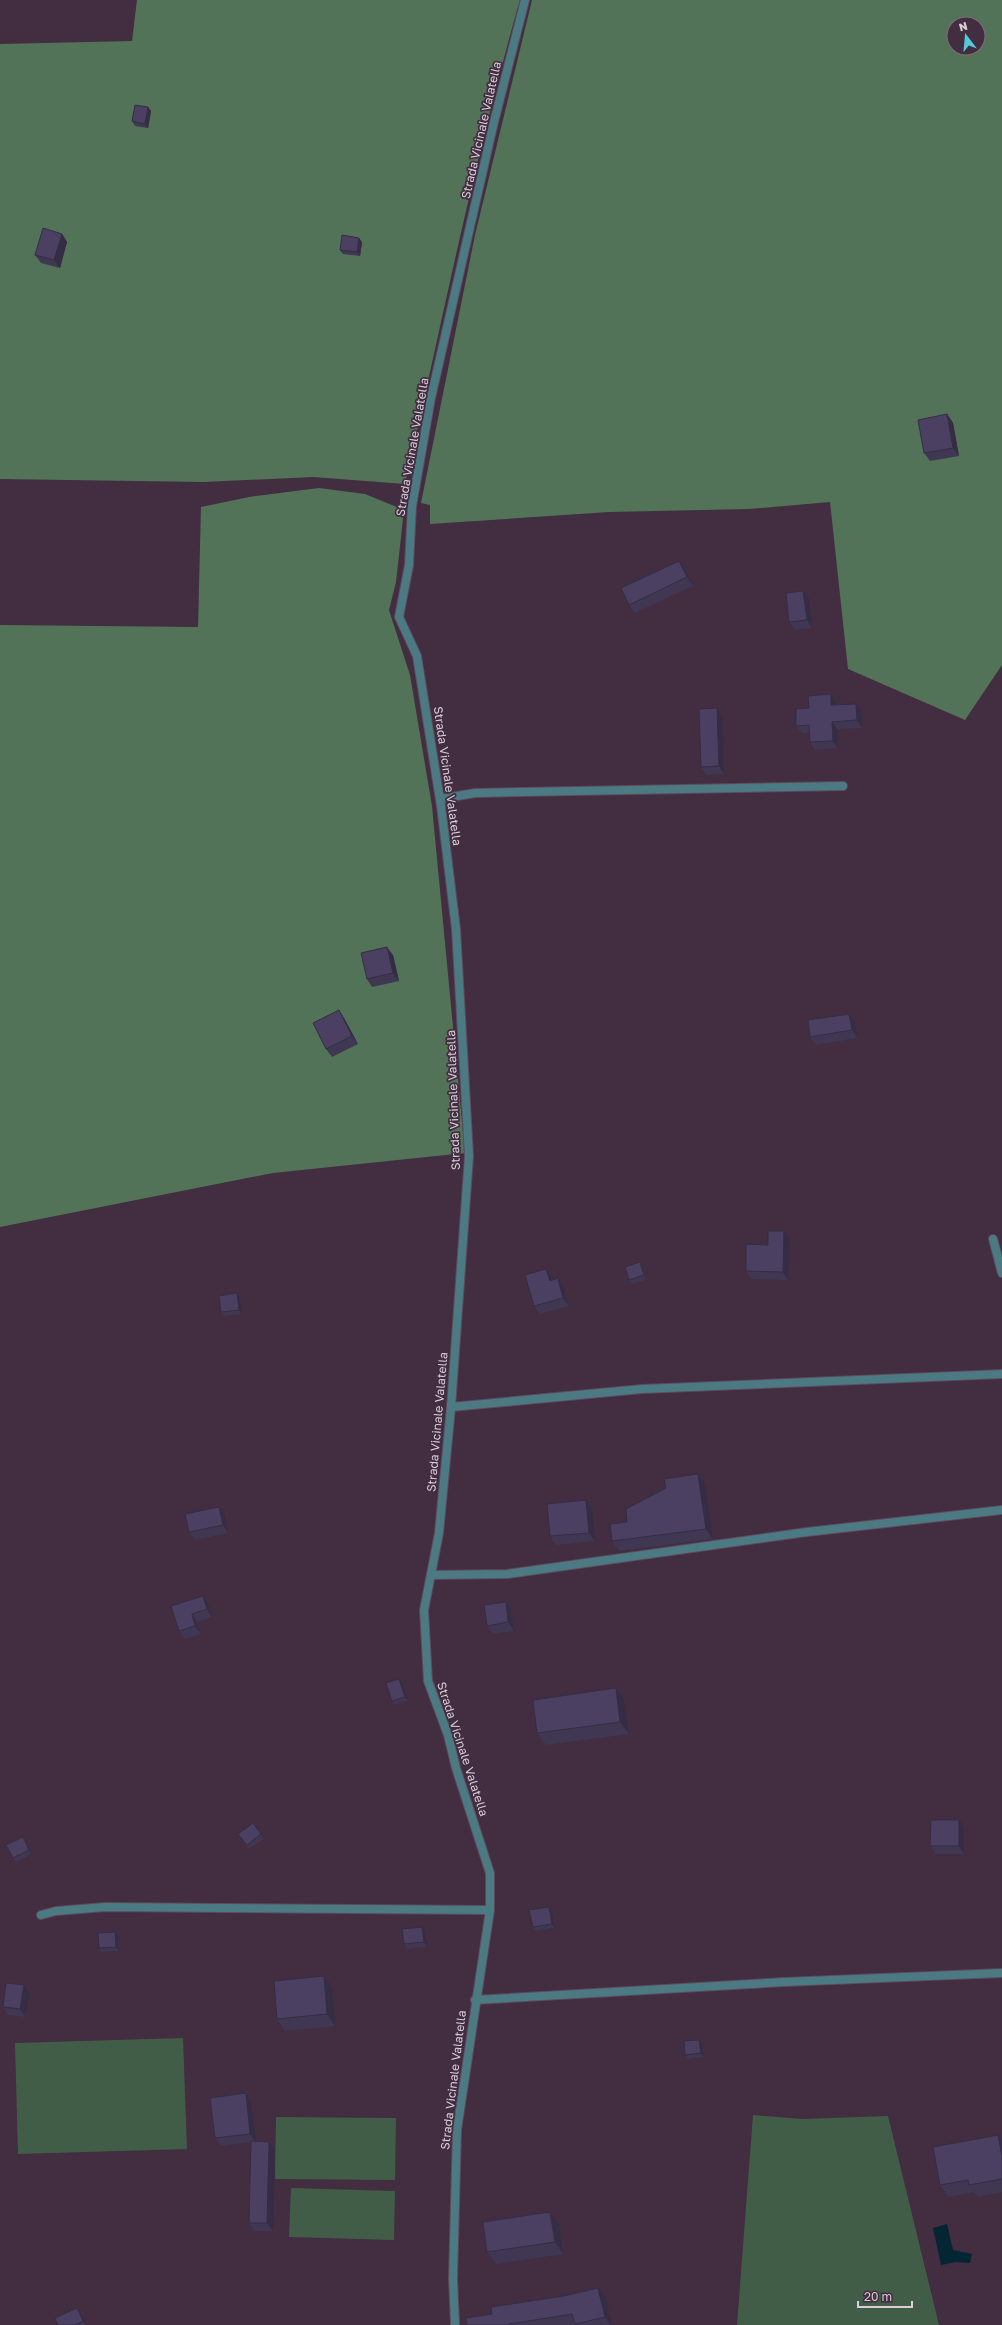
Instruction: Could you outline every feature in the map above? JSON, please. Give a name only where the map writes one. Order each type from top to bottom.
[{"type":"street","name":"Strada Vicinale Valatella","points":[[455,2325],[453,2278],[457,2130],[475,2000],[490,1910],[490,1873],[456,1768],[448,1735],[428,1681],[424,1610],[439,1533],[451,1407],[469,1156],[456,929],[440,799],[418,662],[399,617],[409,565],[412,506],[431,398],[493,126],[525,0]]},
{"type":"street","points":[[440,799],[474,793],[843,786]]},
{"type":"street","points":[[993,1239],[1002,1273]]},
{"type":"street","points":[[451,1407],[642,1389],[1002,1374]]},
{"type":"street","points":[[432,1575],[508,1574],[807,1532],[1002,1510]]},
{"type":"street","points":[[41,1915],[56,1911],[105,1907],[490,1910]]},
{"type":"street","points":[[475,2000],[776,1983],[1002,1973]]},
{"type":"green space","points":[[137,0],[520,0],[503,60],[473,180],[405,484],[313,477],[204,482],[0,479],[0,44],[132,41]]},
{"type":"green space","points":[[532,0],[1002,0],[1002,665],[965,720],[848,669],[830,502],[749,509],[609,512],[430,524],[430,505],[421,503],[475,235]]},
{"type":"green space","points":[[319,488],[365,494],[404,510],[396,582],[389,610],[410,675],[432,806],[465,1153],[273,1173],[0,1227],[0,625],[198,627],[201,507],[249,497]]},
{"type":"green space","points":[[183,2038],[187,2149],[18,2154],[15,2043]]},
{"type":"green space","points":[[753,2115],[802,2119],[888,2116],[939,2325],[737,2325]]},
{"type":"green space","points":[[276,2117],[396,2118],[395,2180],[275,2179]]},
{"type":"green space","points":[[291,2188],[395,2191],[394,2240],[289,2237]]},
{"type":"water","points":[[947,2224],[953,2250],[972,2254],[970,2263],[956,2262],[941,2265],[933,2228]]},
{"type":"building","points":[[135,105],[148,107],[145,124],[132,121]]},
{"type":"building","points":[[43,228],[62,234],[54,260],[35,255]]},
{"type":"building","points":[[342,235],[359,238],[357,252],[340,250]]},
{"type":"building","points":[[947,414],[953,448],[924,453],[918,420]]},
{"type":"building","points":[[679,561],[687,577],[629,605],[621,588]]},
{"type":"building","points":[[803,591],[807,620],[789,622],[786,593]]},
{"type":"building","points":[[831,694],[831,705],[856,704],[857,720],[832,722],[833,741],[810,742],[809,725],[796,726],[796,709],[809,708],[808,696]]},
{"type":"building","points":[[717,708],[719,766],[701,767],[699,709]]},
{"type":"building","points":[[387,947],[393,973],[367,979],[361,953]]},
{"type":"building","points":[[339,1010],[352,1036],[326,1049],[313,1023]]},
{"type":"building","points":[[849,1014],[852,1030],[810,1037],[808,1020]]},
{"type":"building","points":[[768,1231],[784,1231],[783,1272],[746,1271],[746,1244],[768,1245]]},
{"type":"building","points":[[640,1262],[644,1275],[629,1280],[625,1267]]},
{"type":"building","points":[[546,1269],[550,1281],[558,1278],[563,1298],[534,1306],[525,1275]]},
{"type":"building","points":[[237,1293],[239,1310],[221,1312],[219,1296]]},
{"type":"building","points":[[698,1474],[706,1529],[612,1541],[610,1524],[627,1522],[626,1509],[666,1488],[664,1479]]},
{"type":"building","points":[[586,1500],[589,1533],[550,1536],[547,1504]]},
{"type":"building","points":[[219,1507],[223,1525],[189,1532],[185,1514]]},
{"type":"building","points":[[203,1596],[207,1609],[192,1614],[195,1626],[179,1631],[171,1606]]},
{"type":"building","points":[[506,1602],[508,1622],[487,1626],[484,1605]]},
{"type":"building","points":[[399,1679],[405,1697],[392,1701],[386,1683]]},
{"type":"building","points":[[616,1688],[620,1722],[537,1733],[533,1700]]},
{"type":"building","points":[[931,1820],[959,1820],[959,1846],[930,1846]]},
{"type":"building","points":[[253,1823],[261,1834],[247,1845],[238,1834]]},
{"type":"building","points":[[23,1837],[29,1850],[13,1858],[6,1845]]},
{"type":"building","points":[[549,1907],[552,1924],[533,1927],[529,1910]]},
{"type":"building","points":[[422,1927],[424,1942],[404,1944],[402,1929]]},
{"type":"building","points":[[115,1932],[116,1947],[99,1948],[98,1933]]},
{"type":"building","points":[[324,1976],[327,2014],[277,2019],[274,1981]]},
{"type":"building","points":[[6,1983],[24,1985],[20,2009],[3,2007]]},
{"type":"building","points":[[699,2040],[701,2053],[685,2055],[684,2041]]},
{"type":"building","points":[[246,2093],[250,2134],[215,2138],[210,2098]]},
{"type":"building","points":[[998,2135],[1002,2156],[1002,2179],[969,2185],[968,2180],[940,2185],[933,2147]]},
{"type":"building","points":[[251,2141],[269,2142],[267,2223],[249,2223]]},
{"type":"building","points":[[550,2212],[555,2242],[487,2252],[483,2222]]},
{"type":"building","points":[[598,2288],[605,2317],[575,2324],[572,2314],[509,2325],[467,2325],[466,2318],[492,2314],[491,2307],[564,2296]]},
{"type":"building","points":[[77,2308],[83,2321],[75,2325],[58,2325],[55,2318]]}]
